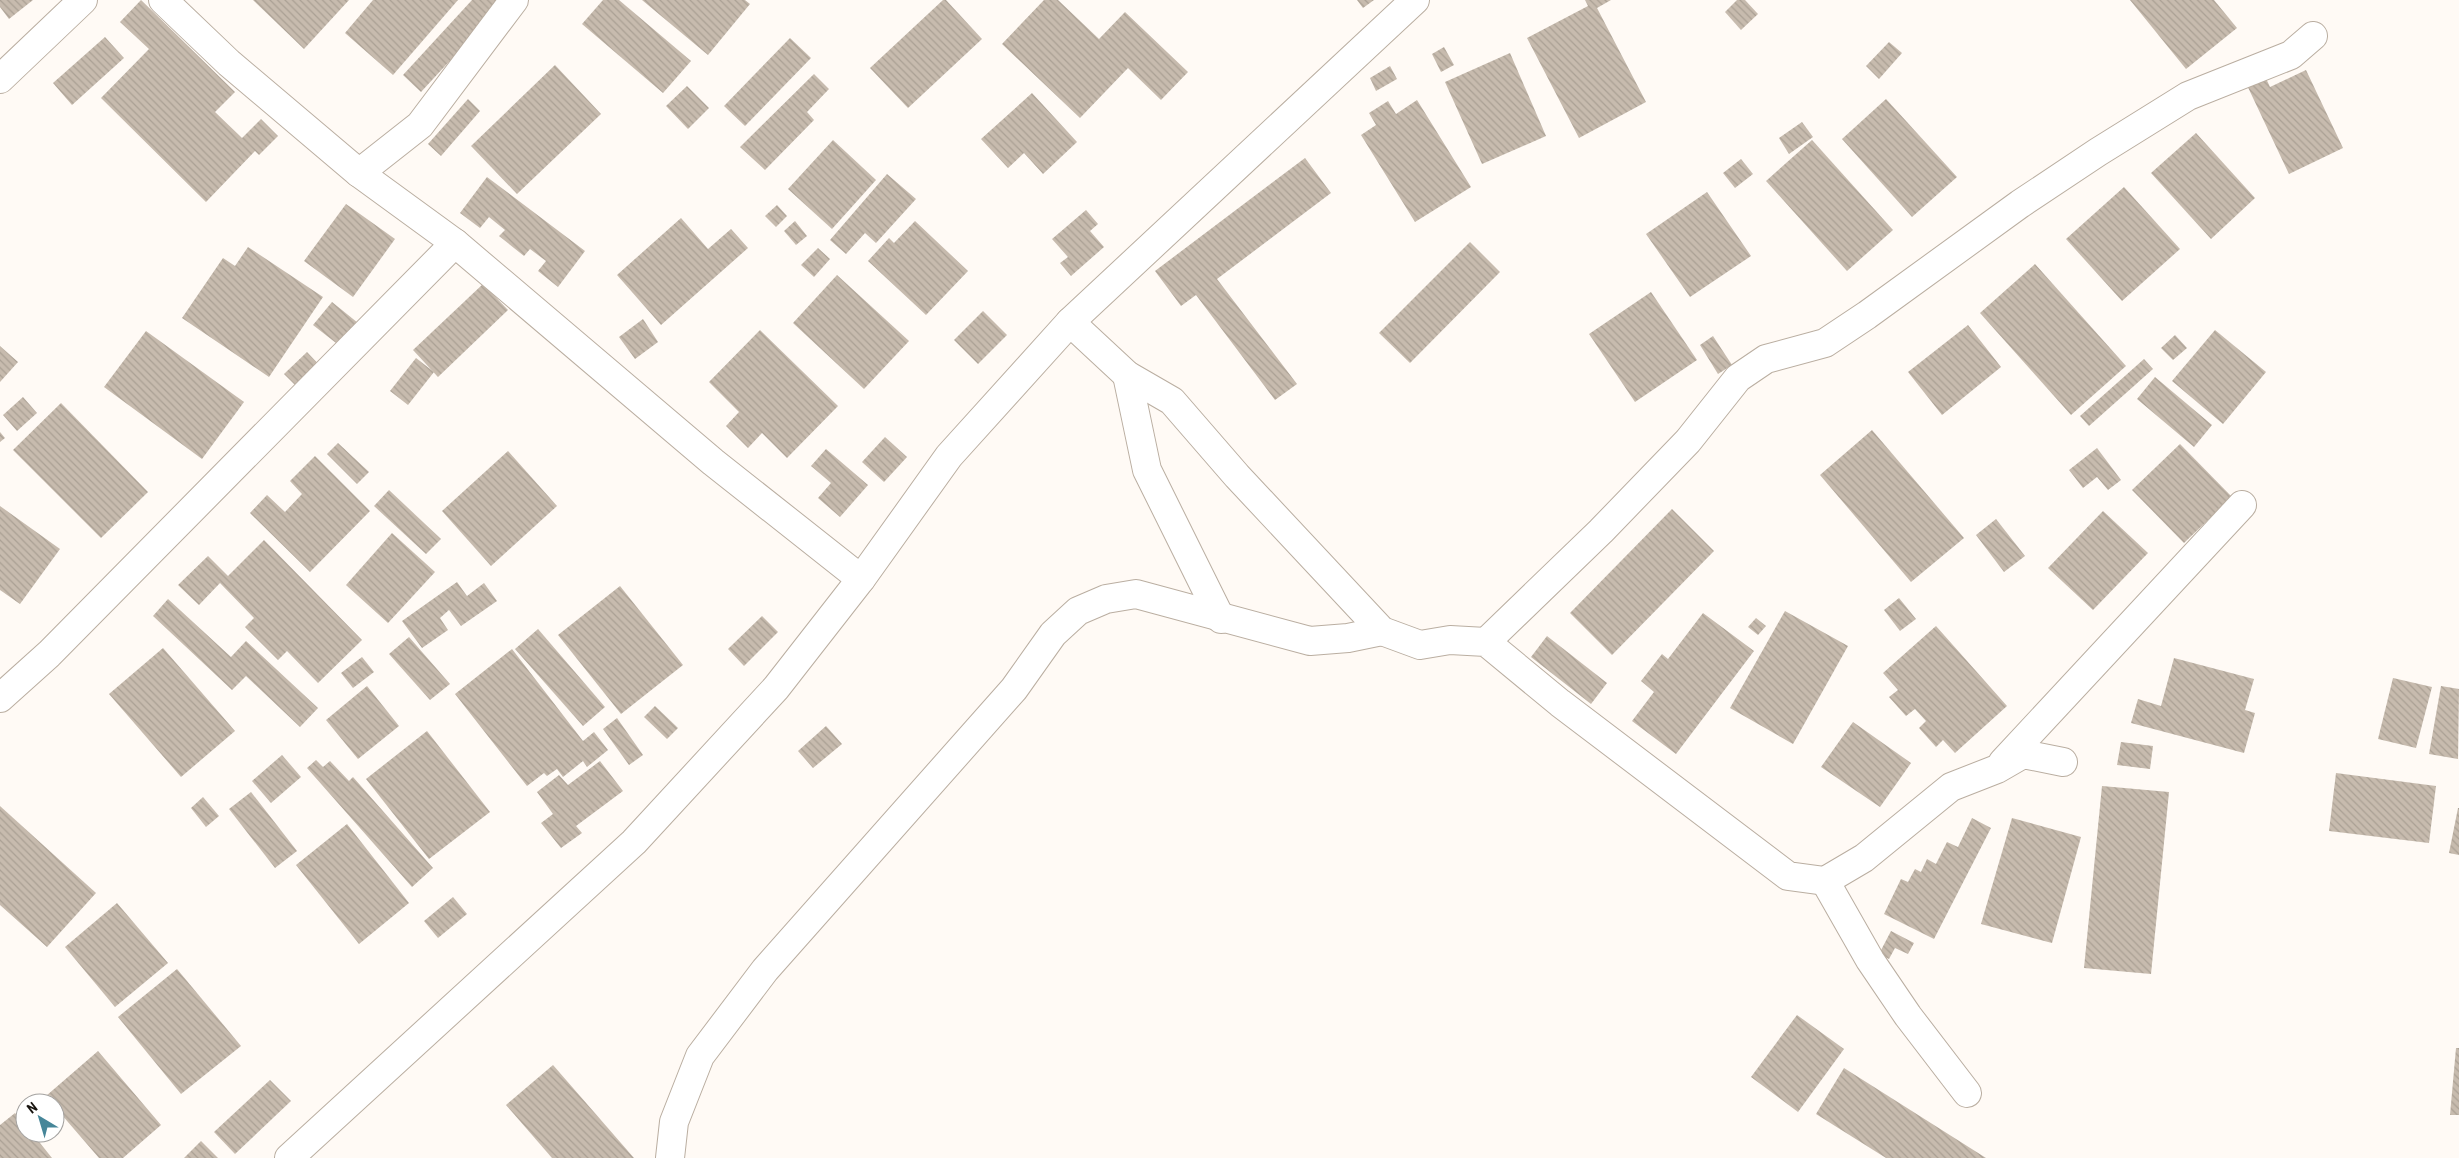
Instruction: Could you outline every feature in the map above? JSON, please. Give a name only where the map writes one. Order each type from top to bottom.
[{"type":"street","points":[[0,79],[83,0]]},
{"type":"street","points":[[163,0],[229,63],[360,173],[456,243],[714,462],[861,579]]},
{"type":"street","points":[[360,173],[420,125],[514,0]]},
{"type":"street","points":[[289,1158],[634,842],[776,688],[861,579],[949,456],[1070,322],[1415,0]]},
{"type":"street","points":[[1486,642],[1601,531],[1688,441],[1712,407],[1738,378],[1766,359],[1825,343],[2020,204],[2098,152],[2188,96],[2291,55],[2313,36]]},
{"type":"street","points":[[0,698],[49,654],[456,243]]},
{"type":"street","points":[[1070,322],[1127,375],[1172,401],[1237,476],[1382,631],[1420,645],[1450,640],[1486,642],[1560,703],[1788,876],[1825,881],[1864,858],[1952,787],[1997,769],[2023,754],[2063,762]]},
{"type":"street","points":[[1127,375],[1147,470],[1221,619]]},
{"type":"street","points":[[1997,769],[2242,504]]},
{"type":"street","points":[[670,1158],[674,1122],[700,1056],[765,970],[1014,689],[1053,634],[1078,611],[1106,599],[1136,594],[1221,619],[1310,641],[1348,638],[1382,631]]},
{"type":"street","points":[[1825,881],[1870,960],[1908,1016],[1967,1094]]},
{"type":"building","points":[[0,0],[33,0],[9,19],[0,7]]},
{"type":"building","points":[[141,0],[235,92],[215,112],[242,138],[261,119],[278,136],[259,155],[255,151],[206,202],[101,98],[149,49],[120,22]]},
{"type":"building","points":[[253,0],[349,0],[304,49]]},
{"type":"building","points":[[373,0],[458,0],[393,75],[345,33]]},
{"type":"building","points":[[472,0],[506,0],[421,92],[403,75]]},
{"type":"building","points":[[603,0],[619,0],[691,61],[663,93],[582,24]]},
{"type":"building","points":[[642,0],[745,0],[750,4],[708,55]]},
{"type":"building","points":[[943,0],[946,0],[982,39],[908,108],[870,68]]},
{"type":"building","points":[[1044,0],[1058,0],[1099,39],[1125,12],[1188,72],[1161,100],[1128,68],[1080,118],[1002,44]]},
{"type":"building","points":[[1357,0],[1374,0],[1363,8]]},
{"type":"building","points":[[1585,0],[1611,0],[1597,8],[1646,102],[1579,138],[1527,38],[1588,6]]},
{"type":"building","points":[[1737,0],[1745,0],[1758,14],[1741,30],[1725,12]]},
{"type":"building","points":[[2130,0],[2214,0],[2237,28],[2186,69]]},
{"type":"building","points":[[105,37],[124,58],[72,105],[53,83]]},
{"type":"building","points":[[790,38],[811,58],[745,126],[724,106]]},
{"type":"building","points":[[1889,42],[1902,53],[1879,79],[1866,66]]},
{"type":"building","points":[[1444,47],[1454,65],[1441,72],[1432,54]]},
{"type":"building","points":[[1510,53],[1546,136],[1482,164],[1445,82]]},
{"type":"building","points":[[555,65],[601,114],[517,194],[471,146]]},
{"type":"building","points":[[1390,66],[1397,79],[1376,91],[1370,78]]},
{"type":"building","points":[[2306,70],[2343,148],[2289,174],[2245,81],[2263,72],[2270,87]]},
{"type":"building","points":[[814,74],[829,89],[807,112],[814,120],[765,170],[740,147]]},
{"type":"building","points":[[687,86],[709,108],[688,129],[666,106]]},
{"type":"building","points":[[1032,93],[1077,142],[1043,174],[1024,153],[1008,168],[981,139]]},
{"type":"building","points":[[468,99],[480,111],[441,156],[428,144]]},
{"type":"building","points":[[1886,99],[1957,177],[1912,217],[1842,139]]},
{"type":"building","points":[[1417,100],[1471,187],[1415,222],[1361,135],[1376,125],[1369,113],[1388,101],[1396,114]]},
{"type":"building","points":[[1802,122],[1813,137],[1789,154],[1779,138]]},
{"type":"building","points":[[2196,133],[2255,198],[2211,239],[2151,173]]},
{"type":"building","points":[[833,140],[876,180],[832,229],[788,189]]},
{"type":"building","points":[[1812,140],[1893,230],[1847,271],[1766,181]]},
{"type":"building","points":[[1305,158],[1331,193],[1217,279],[1297,384],[1275,400],[1196,295],[1181,306],[1155,271]]},
{"type":"building","points":[[1741,159],[1753,174],[1735,188],[1723,173]]},
{"type":"building","points":[[887,174],[916,199],[876,243],[865,233],[846,254],[830,240]]},
{"type":"building","points":[[487,177],[585,251],[558,287],[538,271],[546,261],[530,249],[524,256],[499,236],[505,230],[489,217],[480,228],[460,213]]},
{"type":"building","points":[[2124,187],[2180,249],[2122,301],[2066,239]]},
{"type":"building","points":[[1707,192],[1751,256],[1690,297],[1646,234]]},
{"type":"building","points":[[346,204],[395,239],[353,297],[304,261]]},
{"type":"building","points":[[777,205],[787,216],[776,227],[765,216]]},
{"type":"building","points":[[1086,210],[1098,224],[1090,231],[1104,247],[1071,276],[1060,263],[1068,257],[1052,239]]},
{"type":"building","points":[[681,218],[708,249],[731,229],[748,248],[661,325],[617,275]]},
{"type":"building","points":[[795,221],[807,236],[796,245],[784,231]]},
{"type":"building","points":[[915,221],[968,271],[926,315],[868,261],[889,238],[894,243]]},
{"type":"building","points":[[1470,242],[1500,272],[1410,363],[1379,333]]},
{"type":"building","points":[[248,247],[323,297],[269,377],[182,318],[223,258],[235,266]]},
{"type":"building","points":[[818,248],[830,259],[814,277],[801,265]]},
{"type":"building","points":[[2035,264],[2126,366],[2071,415],[1980,313]]},
{"type":"building","points":[[837,275],[909,341],[864,389],[793,323]]},
{"type":"building","points":[[483,284],[508,310],[438,377],[413,350]]},
{"type":"building","points":[[1651,292],[1697,360],[1635,402],[1589,334]]},
{"type":"building","points":[[332,302],[363,327],[345,350],[313,325]]},
{"type":"building","points":[[983,311],[1007,335],[978,364],[954,340]]},
{"type":"building","points":[[643,319],[658,342],[635,359],[619,337]]},
{"type":"building","points":[[1968,325],[2001,367],[1942,415],[1908,372]]},
{"type":"building","points":[[760,330],[838,406],[787,458],[762,433],[748,448],[726,426],[739,412],[709,382]]},
{"type":"building","points":[[2215,330],[2266,372],[2223,424],[2172,381]]},
{"type":"building","points":[[146,331],[244,402],[202,459],[104,387]]},
{"type":"building","points":[[2175,335],[2187,348],[2173,360],[2161,348]]},
{"type":"building","points":[[1713,336],[1732,365],[1718,374],[1700,345]]},
{"type":"building","points":[[0,346],[18,362],[0,382]]},
{"type":"building","points":[[307,352],[323,369],[301,391],[284,374]]},
{"type":"building","points":[[416,358],[434,372],[408,405],[390,391]]},
{"type":"building","points":[[2144,359],[2153,369],[2089,426],[2080,416]]},
{"type":"building","points":[[2155,377],[2212,425],[2194,447],[2137,399]]},
{"type":"building","points":[[23,397],[37,413],[17,431],[3,415]]},
{"type":"building","points":[[61,403],[148,492],[101,538],[13,450]]},
{"type":"building","points":[[1872,430],[1964,538],[1911,582],[1820,475]]},
{"type":"building","points":[[0,432],[5,438],[0,442]]},
{"type":"building","points":[[885,437],[907,457],[884,482],[862,462]]},
{"type":"building","points":[[338,443],[369,472],[357,484],[327,454]]},
{"type":"building","points":[[2180,444],[2232,497],[2184,543],[2132,490]]},
{"type":"building","points":[[2097,448],[2121,480],[2108,490],[2097,477],[2083,488],[2069,470]]},
{"type":"building","points":[[826,449],[868,485],[840,517],[818,498],[831,483],[811,466]]},
{"type":"building","points":[[508,451],[557,506],[491,566],[442,511]]},
{"type":"building","points":[[315,456],[370,511],[310,572],[250,513],[267,495],[285,512],[302,494],[290,481]]},
{"type":"building","points":[[389,490],[441,539],[426,554],[374,506]]},
{"type":"building","points":[[0,506],[60,549],[20,604],[0,590]]},
{"type":"building","points":[[1672,509],[1714,551],[1612,655],[1570,613]]},
{"type":"building","points":[[2103,511],[2148,553],[2093,610],[2048,568]]},
{"type":"building","points":[[1996,519],[2025,556],[2004,572],[1976,535]]},
{"type":"building","points":[[392,533],[435,572],[388,623],[346,585]]},
{"type":"building","points":[[264,540],[362,640],[318,683],[287,651],[278,660],[245,627],[254,618],[220,583],[199,605],[178,585],[208,556],[228,576]]},
{"type":"building","points":[[457,582],[467,596],[484,583],[497,601],[461,626],[449,610],[440,618],[448,630],[422,648],[402,621]]},
{"type":"building","points":[[620,586],[683,665],[621,714],[558,635]]},
{"type":"building","points":[[1899,598],[1916,619],[1900,631],[1884,610]]},
{"type":"building","points":[[168,599],[231,657],[246,641],[318,708],[300,727],[246,676],[232,690],[153,616]]},
{"type":"building","points":[[1785,611],[1848,646],[1793,744],[1730,708]]},
{"type":"building","points":[[1703,613],[1754,651],[1676,754],[1632,721],[1654,692],[1641,681],[1662,654],[1668,659]]},
{"type":"building","points":[[762,616],[778,632],[744,666],[728,649]]},
{"type":"building","points":[[1756,618],[1766,626],[1758,635],[1748,627]]},
{"type":"building","points":[[1936,626],[2007,706],[1955,753],[1943,740],[1936,747],[1919,728],[1926,721],[1915,709],[1906,716],[1889,697],[1898,690],[1883,673]]},
{"type":"building","points":[[538,629],[605,707],[583,726],[515,649]]},
{"type":"building","points":[[1547,636],[1607,683],[1591,704],[1531,657]]},
{"type":"building","points":[[409,637],[450,684],[430,700],[389,654]]},
{"type":"building","points":[[163,648],[235,731],[181,777],[109,694]]},
{"type":"building","points":[[512,649],[583,741],[594,732],[608,750],[587,767],[583,761],[563,777],[557,769],[547,776],[544,773],[527,786],[455,694]]},
{"type":"building","points":[[362,657],[374,672],[353,688],[341,673]]},
{"type":"building","points":[[2174,658],[2254,679],[2245,710],[2255,713],[2244,753],[2131,723],[2138,699],[2161,706]]},
{"type":"building","points":[[2393,678],[2432,687],[2416,748],[2378,739]]},
{"type":"building","points":[[367,686],[399,726],[358,759],[326,720]]},
{"type":"building","points":[[2441,686],[2459,689],[2458,759],[2429,754]]},
{"type":"building","points":[[655,706],[678,728],[667,739],[644,717]]},
{"type":"building","points":[[617,718],[643,755],[629,765],[603,729]]},
{"type":"building","points":[[1853,722],[1911,763],[1880,807],[1821,767]]},
{"type":"building","points":[[826,726],[842,744],[813,768],[798,751]]},
{"type":"building","points":[[427,731],[490,812],[429,859],[366,779]]},
{"type":"building","points":[[2121,742],[2153,746],[2150,769],[2117,765]]},
{"type":"building","points":[[282,755],[301,777],[271,803],[252,781]]},
{"type":"building","points":[[316,760],[323,767],[330,761],[349,781],[353,777],[433,868],[412,887],[307,768]]},
{"type":"building","points":[[600,761],[623,791],[576,826],[582,833],[561,848],[541,823],[553,814],[537,792],[559,775],[568,785]]},
{"type":"building","points":[[2336,773],[2436,786],[2429,843],[2329,831]]},
{"type":"building","points":[[2102,786],[2169,792],[2151,974],[2084,968]]},
{"type":"building","points":[[251,792],[297,851],[275,868],[229,809]]},
{"type":"building","points":[[203,797],[219,816],[206,827],[191,808]]},
{"type":"building","points":[[0,806],[96,893],[47,947],[0,905]]},
{"type":"building","points":[[2459,808],[2459,855],[2449,853]]},
{"type":"building","points":[[1972,818],[1991,828],[1934,939],[1884,914],[1901,879],[1908,882],[1915,869],[1921,872],[1927,859],[1936,864],[1947,842],[1958,847]]},
{"type":"building","points":[[2012,818],[2081,837],[2052,943],[1981,924]]},
{"type":"building","points":[[347,824],[409,903],[359,944],[296,865]]},
{"type":"building","points":[[453,897],[467,914],[438,938],[424,921]]},
{"type":"building","points":[[117,903],[168,963],[115,1007],[65,947]]},
{"type":"building","points":[[1891,931],[1914,943],[1908,954],[1895,948],[1889,959],[1879,954]]},
{"type":"building","points":[[177,969],[241,1046],[181,1094],[118,1017]]},
{"type":"building","points":[[1797,1015],[1844,1049],[1798,1112],[1751,1077]]},
{"type":"building","points":[[2456,1048],[2459,1048],[2459,1115],[2450,1115]]},
{"type":"building","points":[[98,1051],[161,1125],[123,1158],[99,1158],[65,1119],[65,1093],[49,1093]]},
{"type":"building","points":[[553,1065],[634,1158],[552,1158],[506,1105]]},
{"type":"building","points":[[1844,1068],[1986,1158],[1886,1158],[1816,1114]]},
{"type":"building","points":[[270,1080],[291,1101],[235,1154],[214,1132]]},
{"type":"building","points":[[15,1113],[15,1143],[40,1143],[52,1158],[0,1158],[0,1125]]},
{"type":"building","points":[[201,1141],[218,1158],[184,1158]]}]
